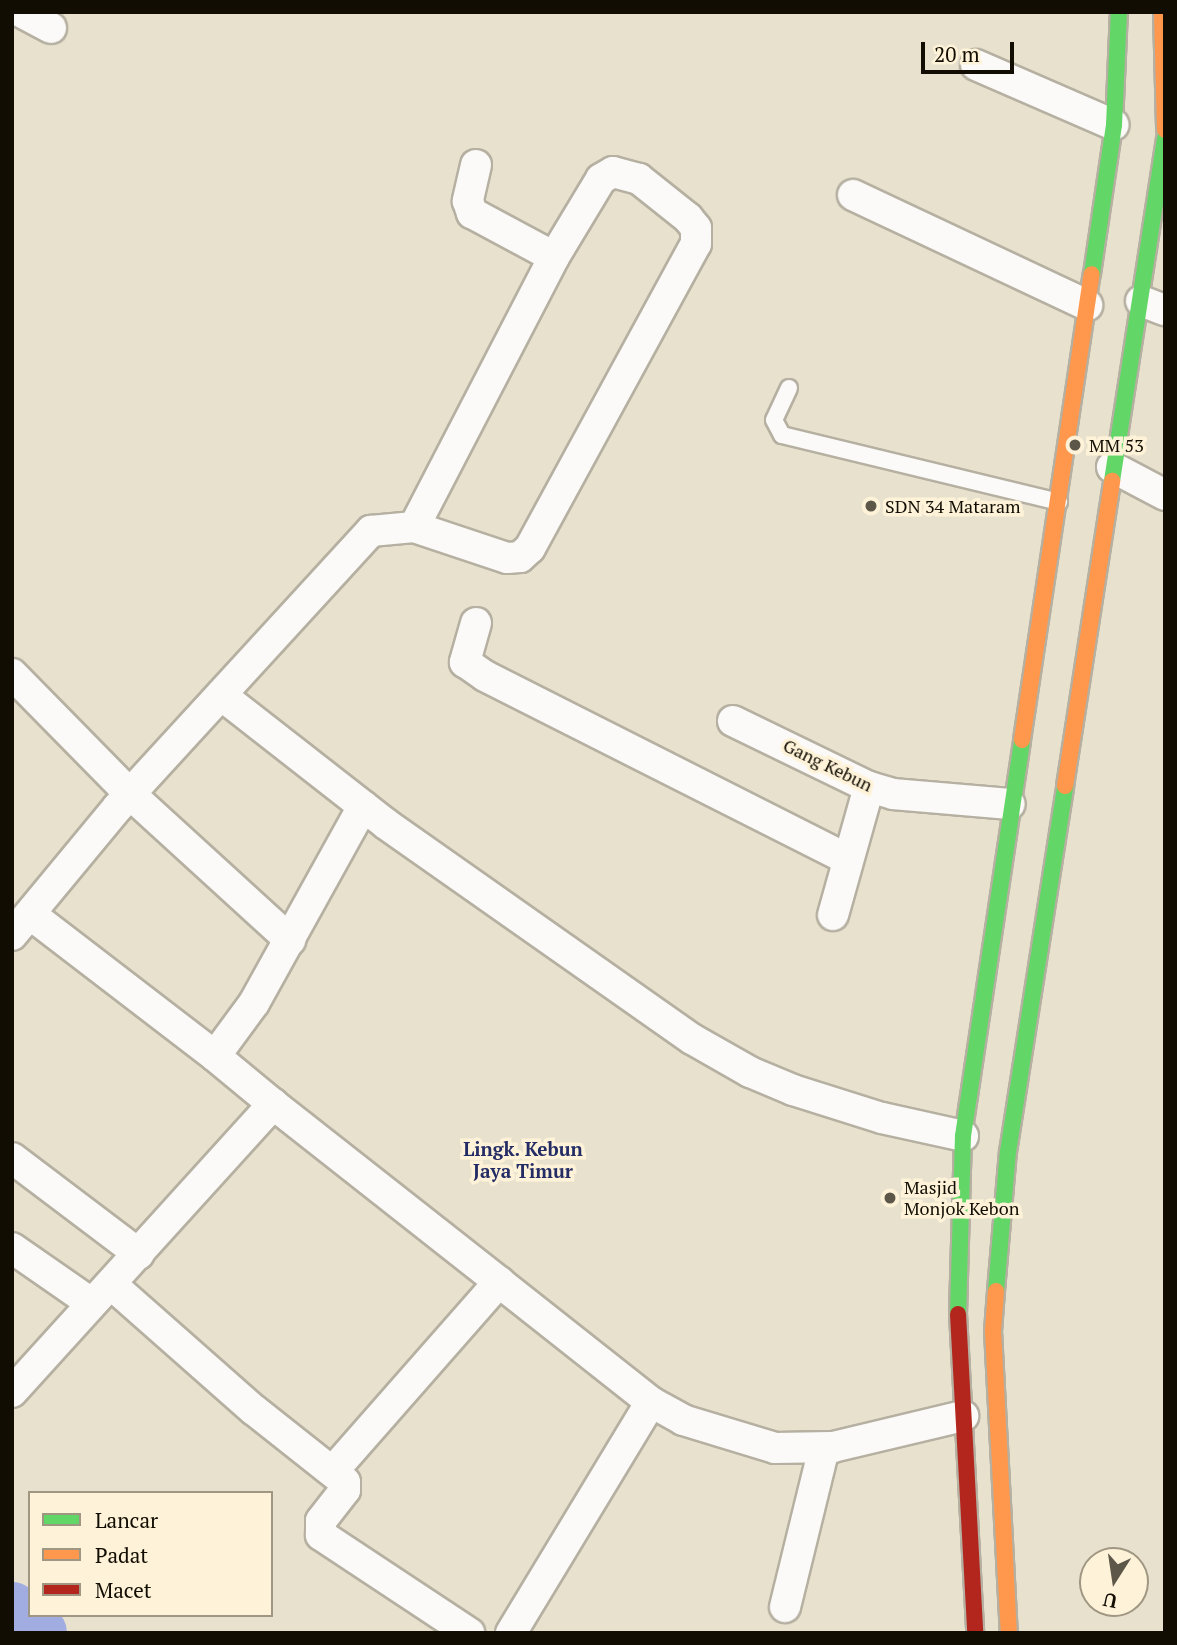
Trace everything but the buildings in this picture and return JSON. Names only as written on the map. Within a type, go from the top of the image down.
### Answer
[{"type":"main road","points":[[975,1633],[956,1275],[963,1136],[1006,923],[1010,804],[1059,502],[1114,125],[1119,12]]},
{"type":"main road","points":[[1162,12],[1165,130]]},
{"type":"main road","points":[[1009,1633],[993,1331],[1008,1152],[1045,924],[1112,467],[1153,305],[1165,139]]},
{"type":"main road","points":[[1006,923],[1045,924]]},
{"type":"street","points":[[21,12],[51,28]]},
{"type":"street","points":[[976,65],[1114,125]]},
{"type":"street","points":[[476,165],[468,201],[472,213],[554,257]]},
{"type":"street","points":[[414,527],[554,257],[601,179],[613,172],[639,179],[696,228],[694,249],[530,548],[520,557],[507,558],[414,527],[382,527],[364,537],[130,794],[21,925],[215,1056],[651,1402],[683,1420],[775,1448],[824,1448],[963,1416]]},
{"type":"street","points":[[853,195],[1087,306]]},
{"type":"street","points":[[1112,467],[1165,495]]},
{"type":"street","points":[[477,623],[465,662],[485,676],[846,859]]},
{"type":"street","points":[[12,674],[130,794],[290,940]]},
{"type":"street","points":[[220,695],[363,806],[616,988],[750,1072],[837,1105],[963,1136]]},
{"type":"street","name":"Gang Kebun","points":[[733,721],[869,787],[893,794],[1010,804]]},
{"type":"street","points":[[833,915],[846,859],[869,787]]},
{"type":"street","points":[[215,1056],[254,1003],[363,806]]},
{"type":"street","points":[[12,1392],[273,1104]]},
{"type":"street","points":[[12,1158],[139,1254]]},
{"type":"street","points":[[12,1248],[102,1294],[333,1471],[347,1487],[321,1521],[321,1535],[469,1633]]},
{"type":"street","points":[[333,1471],[499,1282]]},
{"type":"street","points":[[511,1633],[651,1402]]},
{"type":"street","points":[[785,1607],[824,1448]]},
{"type":"lane","points":[[789,388],[775,419],[782,435],[1059,502]]},
{"type":"waterway","points":[[12,1610],[39,1633]]},
{"type":"traffic: fast","points":[[1092,274],[1114,125],[1119,12]]},
{"type":"traffic: fast","points":[[1112,481],[1165,139]]},
{"type":"traffic: fast","points":[[958,1314],[963,1136],[1022,740]]},
{"type":"traffic: fast","points":[[996,1291],[1008,1152],[1065,786]]},
{"type":"traffic: slow","points":[[1162,12],[1165,130]]},
{"type":"traffic: slow","points":[[1022,740],[1092,274]]},
{"type":"traffic: slow","points":[[1065,786],[1112,481]]},
{"type":"traffic: slow","points":[[996,1291],[993,1331],[1009,1633]]},
{"type":"traffic: jam","points":[[958,1314],[975,1633]]},
{"type":"place","name":"MM 53","points":[[1075,445]]},
{"type":"place","name":"SDN 34 Mataram","points":[[871,506]]},
{"type":"place","name":"Masjid Monjok Kebon","points":[[890,1198]]},
{"type":"district","name":"Lingk. Kebun Jaya Timur","points":[[523,1160]]}]
